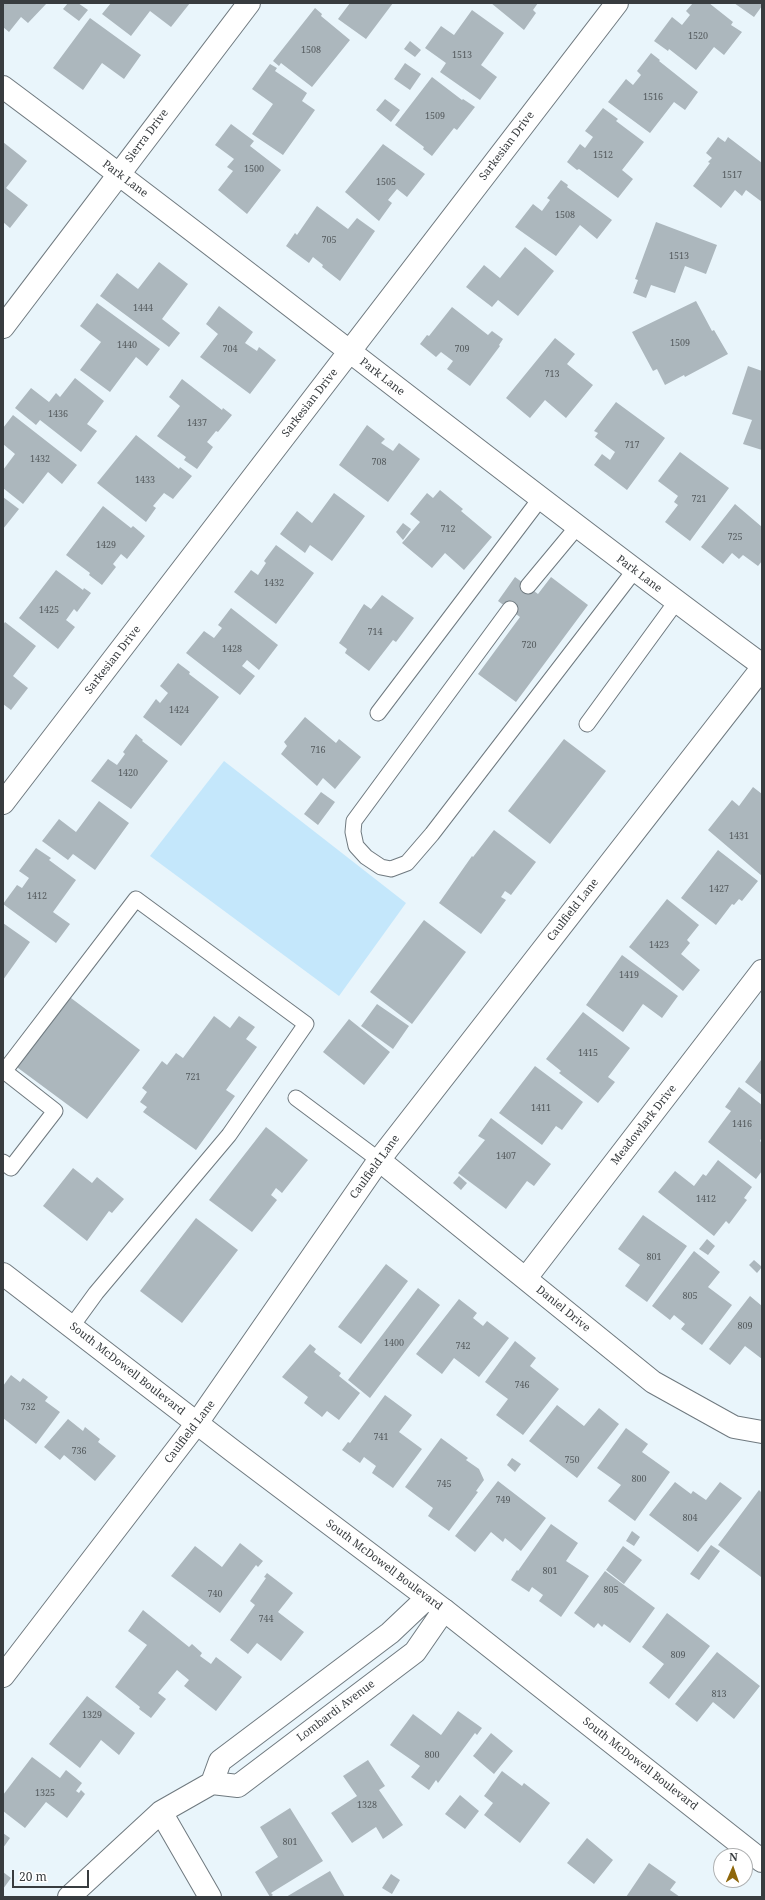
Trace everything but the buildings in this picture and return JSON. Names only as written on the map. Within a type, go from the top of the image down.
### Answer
[{"type":"street","name":"Sierra Drive","points":[[3,327],[249,3]]},
{"type":"street","name":"Sarkesian Drive","points":[[3,803],[617,3]]},
{"type":"street","name":"Park Lane","points":[[3,86],[634,571],[762,667]]},
{"type":"street","name":"Caulfield Lane","points":[[3,1676],[197,1423],[379,1160],[762,667]]},
{"type":"street","name":"Meadowlark Drive","points":[[526,1278],[762,971]]},
{"type":"street","name":"Daniel Drive","points":[[379,1160],[653,1382],[734,1427],[762,1432]]},
{"type":"street","name":"South McDowell Boulevard","points":[[3,1274],[436,1604],[762,1861]]},
{"type":"street","name":"Lombardi Avenue","points":[[212,1783],[238,1786],[415,1652],[436,1604]]},
{"type":"street","points":[[68,1897],[161,1812],[212,1783],[220,1761],[390,1633],[436,1604]]},
{"type":"street","points":[[161,1812],[210,1897]]},
{"type":"lane","points":[[378,713],[540,499]]},
{"type":"lane","points":[[528,586],[577,527]]},
{"type":"lane","points":[[510,609],[354,821],[353,832],[356,846],[366,857],[381,867],[391,869],[407,863],[432,834],[634,571]]},
{"type":"lane","points":[[586,724],[676,602]]},
{"type":"lane","points":[[3,1162],[11,1168],[55,1111],[4,1072],[136,900],[306,1024],[229,1135],[96,1294],[72,1326]]},
{"type":"lane","points":[[296,1098],[379,1160]]},
{"type":"shaded area","points":[[224,761],[406,903],[339,996],[150,856]]}]
